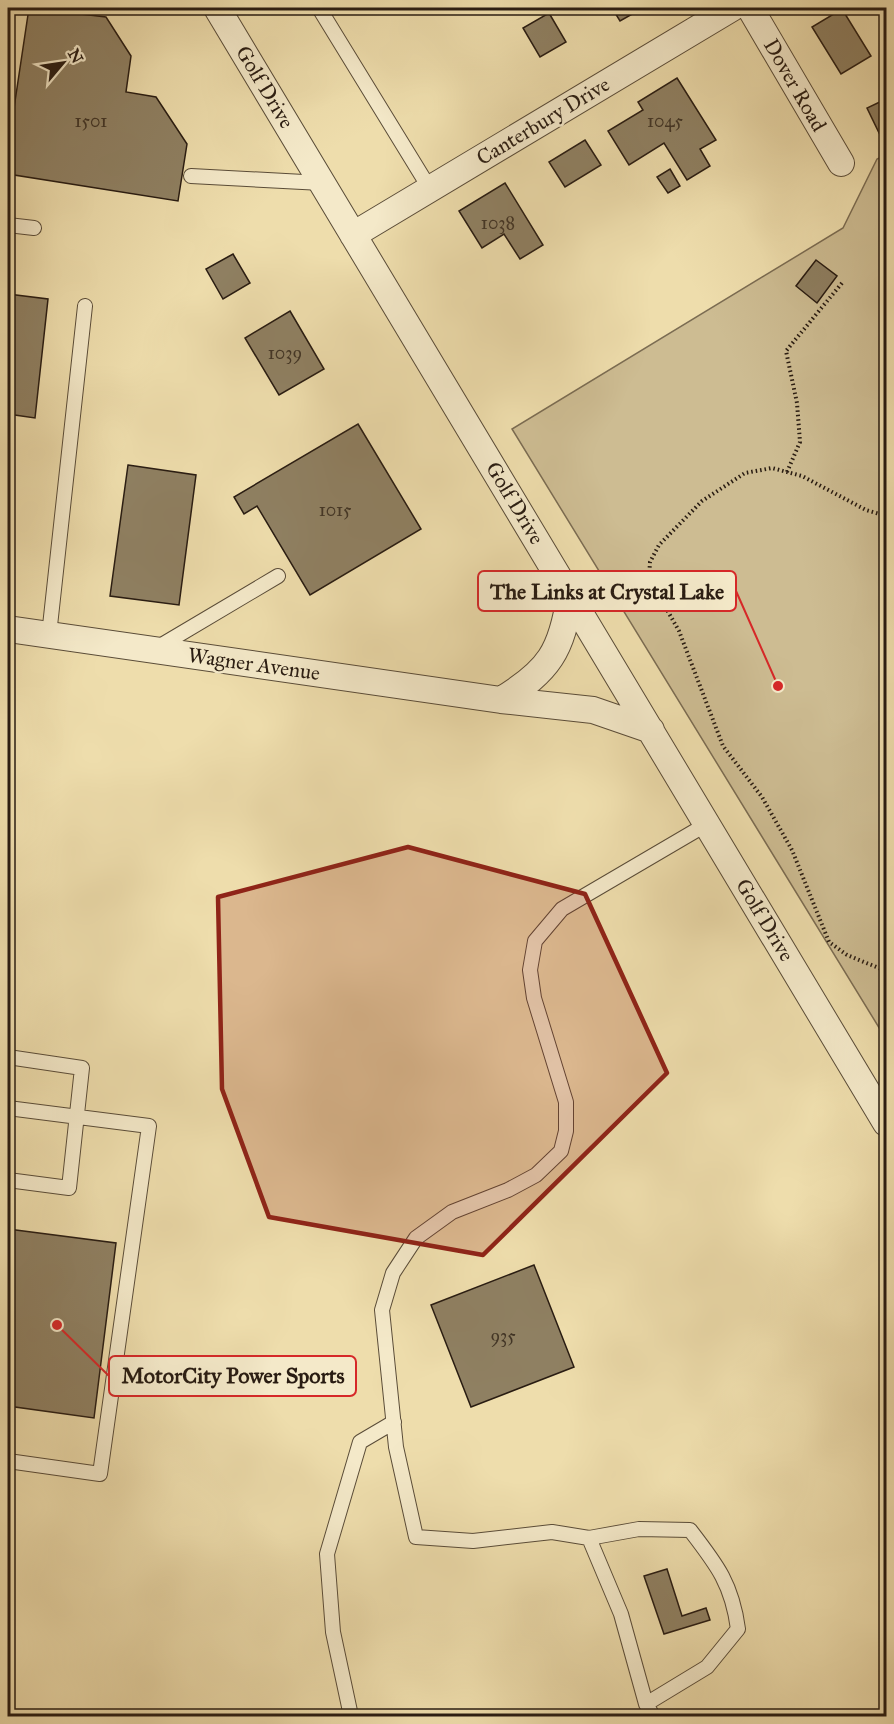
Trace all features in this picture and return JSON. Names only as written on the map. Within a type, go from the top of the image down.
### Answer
[{"type":"street","name":"Golf Drive","points":[[217,8],[886,1123]]},
{"type":"street","name":"Canterbury Drive","points":[[353,235],[732,8]]},
{"type":"street","name":"Dover Road","points":[[750,8],[841,163]]},
{"type":"street","points":[[501,700],[528,684],[551,660],[565,628],[570,595]]},
{"type":"street","name":"Wagner Avenue","points":[[8,628],[501,700],[593,710],[651,730]]},
{"type":"lane","points":[[319,8],[430,189]]},
{"type":"lane","points":[[190,176],[322,183]]},
{"type":"lane","points":[[8,225],[34,228]]},
{"type":"lane","points":[[49,635],[85,306]]},
{"type":"lane","points":[[153,650],[278,576]]},
{"type":"lane","points":[[646,1704],[707,1667],[738,1629],[734,1599],[716,1563],[690,1530],[639,1529],[589,1538],[552,1532],[473,1541],[416,1537],[396,1447],[382,1310],[393,1273],[416,1238],[452,1212],[508,1190],[536,1175],[561,1151],[566,1131],[566,1102],[534,998],[530,970],[536,940],[562,909],[707,824]]},
{"type":"lane","points":[[8,1057],[82,1068],[69,1188],[8,1180]]},
{"type":"lane","points":[[8,1108],[149,1126],[100,1474],[8,1461]]},
{"type":"lane","points":[[351,1716],[333,1632],[327,1554],[360,1442],[393,1422]]},
{"type":"lane","points":[[589,1538],[621,1614],[646,1704],[653,1716]]},
{"type":"path","points":[[787,472],[800,442],[797,403],[786,351],[842,283]]},
{"type":"path","points":[[886,516],[866,510],[802,476],[772,468],[745,473],[702,501],[659,545],[650,562],[649,578],[679,631],[698,686],[723,746],[762,797],[792,850],[829,942],[847,955],[886,971]]},
{"type":"highlighted area","points":[[408,847],[585,894],[667,1073],[483,1255],[269,1217],[222,1089],[218,897]]},
{"type":"shaded area","points":[[886,155],[886,1039],[512,429],[843,228],[877,159]]},
{"type":"building","points":[[29,8],[106,17],[131,56],[126,92],[156,97],[187,144],[178,201],[8,174],[8,148]]},
{"type":"building","points":[[612,8],[643,8],[620,21]]},
{"type":"building","points":[[878,8],[886,8],[886,23]]},
{"type":"building","points":[[842,9],[871,56],[841,74],[812,27]]},
{"type":"building","points":[[549,13],[566,42],[540,57],[523,28]]},
{"type":"building","points":[[677,78],[716,140],[700,149],[710,166],[687,180],[664,143],[629,165],[608,131],[643,110],[638,102]]},
{"type":"building","points":[[886,99],[886,140],[883,141],[867,108]]},
{"type":"building","points":[[585,140],[601,165],[565,187],[549,162]]},
{"type":"building","points":[[670,169],[680,186],[668,193],[657,177]]},
{"type":"building","points":[[505,183],[543,245],[520,259],[504,234],[482,248],[459,211]]},
{"type":"building","points":[[233,254],[250,283],[223,299],[206,269]]},
{"type":"building","points":[[816,260],[837,276],[817,303],[796,286]]},
{"type":"building","points":[[8,294],[48,299],[35,418],[8,414]]},
{"type":"building","points":[[290,311],[324,369],[279,395],[245,338]]},
{"type":"building","points":[[358,424],[421,529],[310,595],[257,506],[244,514],[234,497]]},
{"type":"building","points":[[128,465],[196,475],[179,605],[110,596]]},
{"type":"building","points":[[8,1229],[116,1243],[94,1418],[8,1406]]},
{"type":"building","points":[[534,1265],[574,1367],[471,1407],[431,1305]]},
{"type":"building","points":[[667,1569],[682,1616],[706,1608],[710,1620],[664,1634],[644,1576]]},
{"type":"place","name":"The Links at Crystal Lake","points":[[778,686]]},
{"type":"place","name":"MotorCity Power Sports","points":[[57,1325]]}]
